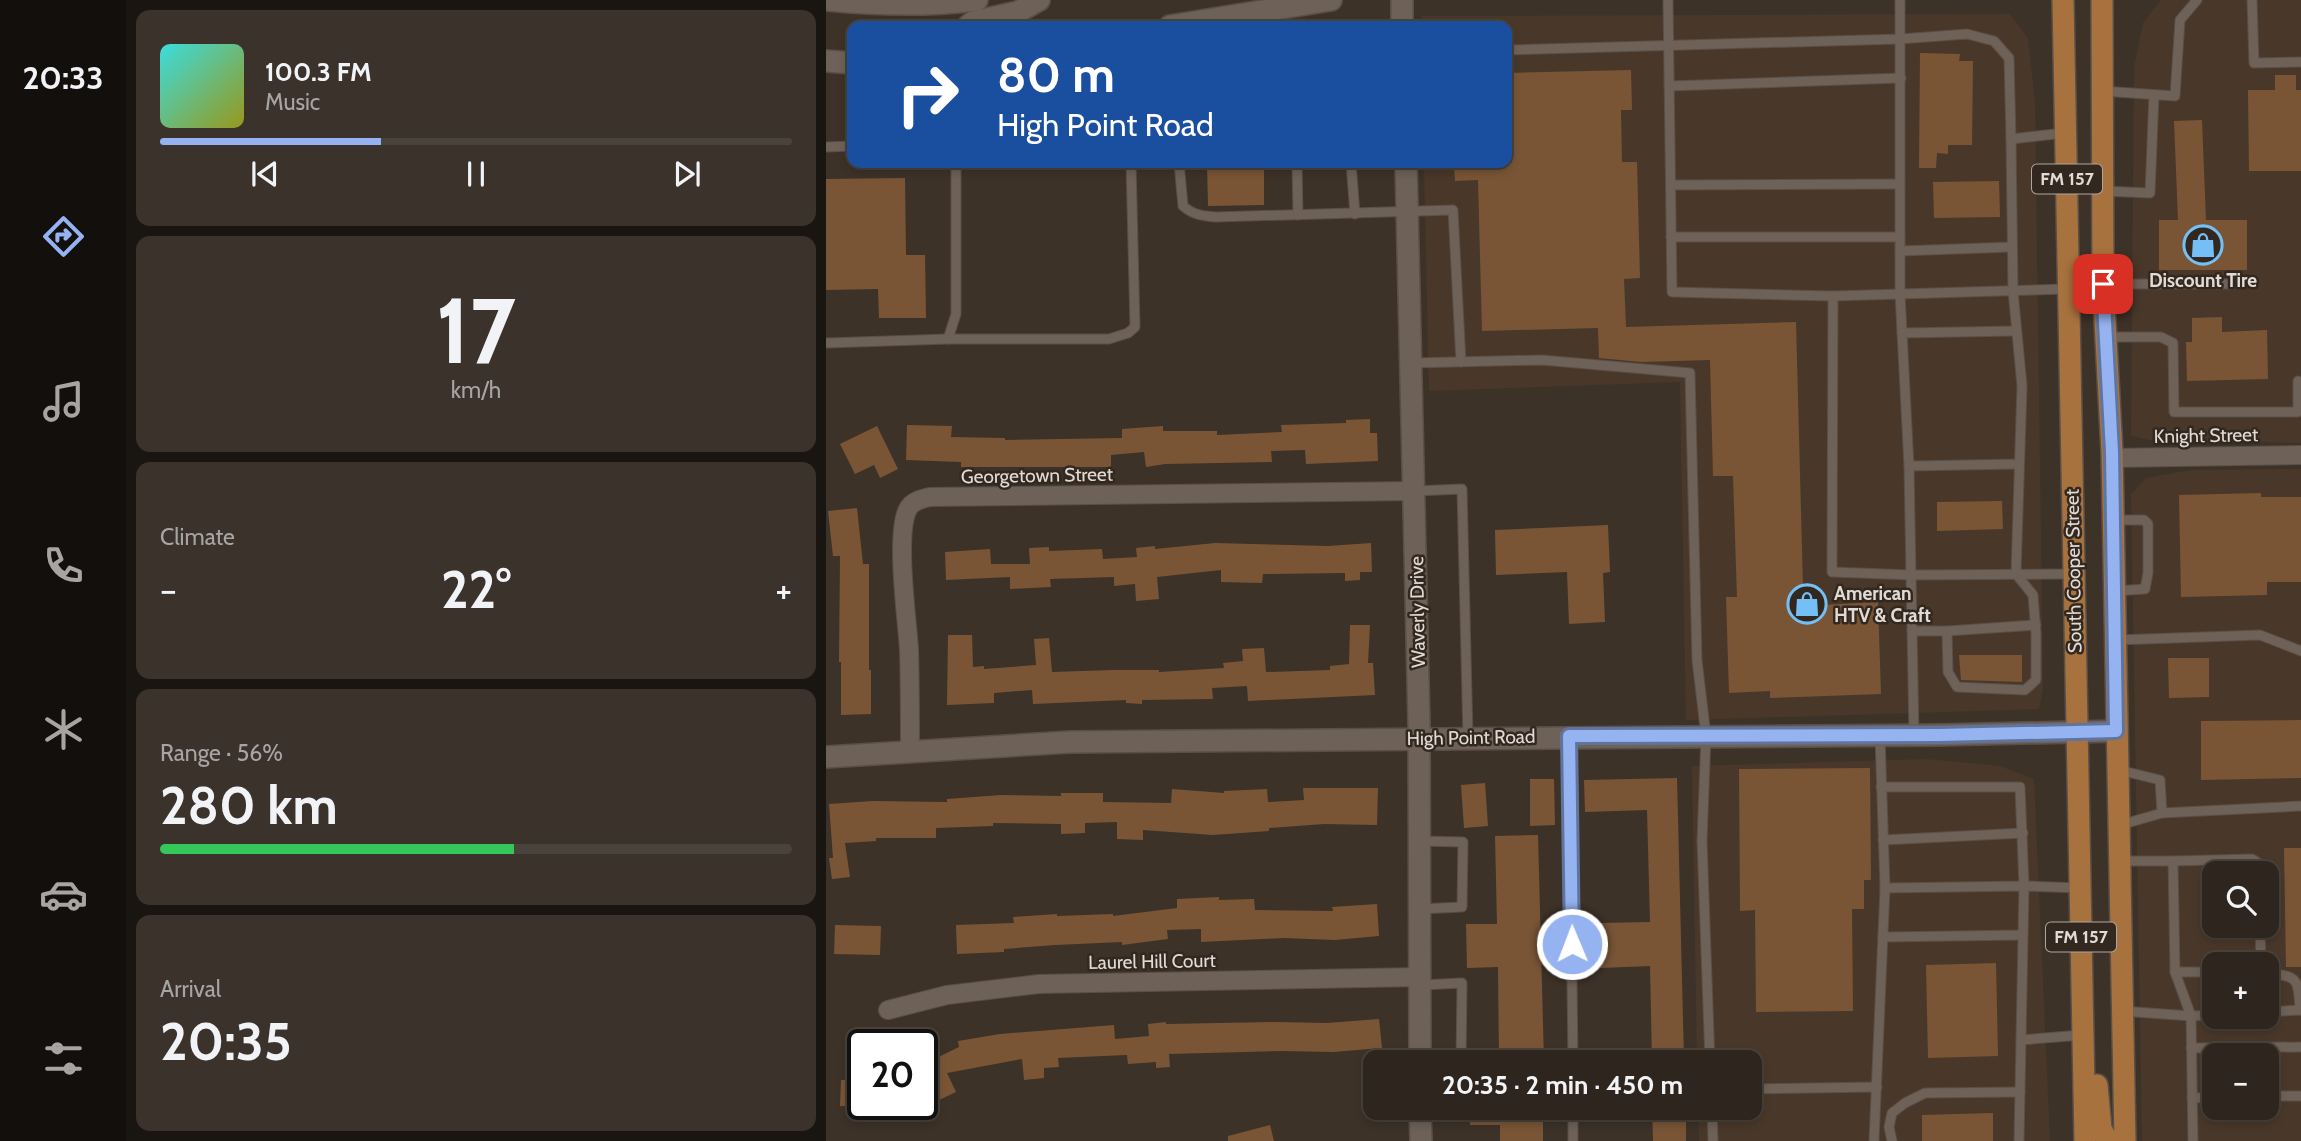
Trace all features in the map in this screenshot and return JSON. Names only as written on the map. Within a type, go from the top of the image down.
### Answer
[{"type":"main road","name":"South Cooper Street","points":[[2063,0],[2085,1141]]},
{"type":"main road","name":"South Cooper Street","points":[[2102,0],[2104,337],[2112,458],[2125,1141]]},
{"type":"main road","points":[[2084,1034],[2094,1046],[2101,1129],[2108,1141]]},
{"type":"street","points":[[826,0],[870,4],[976,0]]},
{"type":"street","points":[[978,21],[1018,12],[1039,0]]},
{"type":"street","points":[[1230,21],[1331,0]]},
{"type":"street","points":[[1402,0],[1402,21]]},
{"type":"street","points":[[826,61],[847,62]]},
{"type":"street","name":"Waverly Drive","points":[[1406,168],[1415,491],[1420,1050]]},
{"type":"street","name":"Knight Street","points":[[2112,458],[2301,455]]},
{"type":"street","name":"Georgetown Street","points":[[910,752],[909,650],[902,547],[904,520],[909,507],[918,499],[1415,491]]},
{"type":"street","name":"High Point Road","points":[[826,757],[1070,742],[2116,731]]},
{"type":"street","name":"Laurel Hill Court","points":[[888,1010],[947,995],[1039,985],[1420,981]]},
{"type":"street","points":[[1420,1120],[1421,1141]]},
{"type":"lane","points":[[1668,0],[1672,292],[1833,296],[2069,289]]},
{"type":"lane","points":[[1900,0],[1900,294],[1909,466],[1914,735]]},
{"type":"lane","points":[[2102,91],[2175,96],[2180,20],[2197,0]]},
{"type":"lane","points":[[2252,0],[2254,63],[2301,62]]},
{"type":"lane","points":[[1512,50],[1900,39],[1967,34],[1994,41],[2009,58],[2013,291],[2022,386],[2016,574],[2032,595],[2036,625],[2036,680],[2025,690],[1956,687],[1948,672],[1947,631]]},
{"type":"lane","points":[[1669,86],[1900,78]]},
{"type":"lane","points":[[2102,191],[2150,193],[2154,95]]},
{"type":"lane","points":[[2011,139],[2066,133]]},
{"type":"lane","points":[[826,147],[847,146]]},
{"type":"lane","points":[[948,339],[956,314],[956,168]]},
{"type":"lane","points":[[826,343],[948,339],[1109,339],[1128,333],[1135,327],[1130,168]]},
{"type":"lane","points":[[1179,168],[1183,206],[1198,216],[1216,218],[1453,210],[1461,362]]},
{"type":"lane","points":[[1297,168],[1298,215]]},
{"type":"lane","points":[[1352,168],[1355,214]]},
{"type":"lane","points":[[1671,185],[1900,184]]},
{"type":"lane","points":[[1671,237],[1900,237]]},
{"type":"lane","points":[[1900,251],[2012,247]]},
{"type":"lane","points":[[2103,284],[2232,285]]},
{"type":"lane","points":[[1833,296],[1832,572],[1911,575],[2073,574]]},
{"type":"lane","points":[[1902,333],[2017,331]]},
{"type":"lane","points":[[2104,337],[2161,337],[2173,343],[2174,412],[2298,412],[2298,381]]},
{"type":"lane","points":[[1412,363],[1542,360],[1690,373],[1697,660],[1706,736],[1702,841],[1710,1050]]},
{"type":"lane","points":[[1909,466],[2019,464]]},
{"type":"lane","points":[[1415,491],[1462,489],[1468,738]]},
{"type":"lane","points":[[2113,520],[2144,520],[2148,524],[2148,573],[2145,589],[2114,591]]},
{"type":"lane","points":[[1912,631],[2036,625]]},
{"type":"lane","points":[[2114,640],[2259,635],[2301,651]]},
{"type":"lane","points":[[1874,1141],[1885,888],[1880,735]]},
{"type":"lane","points":[[1569,736],[1573,1050]]},
{"type":"lane","points":[[2117,770],[2160,780],[2162,813]]},
{"type":"lane","points":[[1881,787],[2020,787],[2024,886],[2019,1141]]},
{"type":"lane","points":[[2119,825],[2162,813],[2301,806]]},
{"type":"lane","points":[[1883,840],[2023,833]]},
{"type":"lane","points":[[1419,841],[1463,842],[1462,907],[1419,909]]},
{"type":"lane","points":[[2119,861],[2255,861]]},
{"type":"lane","points":[[2173,861],[2175,972],[2191,1016],[2193,1141]]},
{"type":"lane","points":[[1885,888],[2079,888]]},
{"type":"lane","points":[[1883,937],[2023,935]]},
{"type":"lane","points":[[2175,972],[2202,972]]},
{"type":"lane","points":[[2279,974],[2294,977],[2298,985],[2301,1010],[2279,1011]]},
{"type":"lane","points":[[1420,981],[1462,983],[1461,1050]]},
{"type":"lane","points":[[2122,1011],[2202,1016]]},
{"type":"lane","points":[[2021,1040],[2084,1034]]},
{"type":"lane","points":[[2191,1048],[2301,1047]]},
{"type":"lane","points":[[1762,1089],[1877,1087]]},
{"type":"lane","points":[[1892,1141],[1889,1127],[1892,1113],[1925,1093],[2020,1092]]},
{"type":"lane","points":[[2279,1096],[2301,1096]]},
{"type":"lane","points":[[2192,1098],[2202,1098]]},
{"type":"lane","points":[[1573,1120],[1573,1141]]},
{"type":"lane","points":[[1712,1120],[1713,1141]]},
{"type":"shaded area","points":[[2161,0],[2301,0],[2301,443],[2151,440],[2131,436],[2134,68],[2143,23]]},
{"type":"shaded area","points":[[2010,14],[2028,38],[2035,102],[2043,689],[2039,709],[1686,720],[1680,382],[1429,391],[1424,168],[1512,168],[1512,21],[1422,21],[1422,16]]},
{"type":"shaded area","points":[[2301,469],[2301,1141],[2142,1141],[2131,494],[2146,478],[2191,470]]},
{"type":"shaded area","points":[[1927,759],[2000,766],[2034,779],[2050,1141],[1699,1141],[1698,1120],[1762,1120],[1762,1050],[1697,1050],[1692,766]]},
{"type":"building","points":[[1920,53],[1960,54],[1959,61],[1973,61],[1972,145],[1948,145],[1948,154],[1937,153],[1936,168],[1919,168]]},
{"type":"building","points":[[1631,70],[1632,110],[1621,110],[1622,162],[1637,162],[1640,278],[1624,279],[1626,327],[1796,322],[1803,587],[1823,605],[1878,602],[1881,694],[1770,698],[1770,691],[1729,693],[1726,597],[1737,597],[1733,476],[1713,476],[1710,360],[1641,362],[1599,358],[1598,328],[1482,331],[1478,180],[1455,181],[1454,168],[1512,168],[1512,73]]},
{"type":"building","points":[[2275,75],[2296,75],[2296,90],[2301,90],[2301,171],[2249,171],[2248,90],[2275,90]]},
{"type":"building","name":"Discount Tire","points":[[2202,120],[2206,220],[2247,220],[2247,270],[2159,270],[2159,220],[2178,220],[2174,121]]},
{"type":"building","points":[[1207,168],[1264,168],[1264,205],[1208,206]]},
{"type":"building","points":[[905,178],[906,255],[925,255],[926,318],[879,318],[878,289],[826,290],[826,179]]},
{"type":"building","points":[[1999,181],[2000,217],[1934,218],[1933,182]]},
{"type":"building","points":[[2222,317],[2222,332],[2267,330],[2268,379],[2187,381],[2186,342],[2192,342],[2192,318]]},
{"type":"building","points":[[1370,419],[1370,433],[1377,433],[1378,461],[1306,464],[1305,450],[1271,451],[1272,462],[1165,464],[1146,467],[1144,452],[1111,455],[1111,467],[961,467],[961,462],[906,460],[907,425],[952,426],[951,437],[1005,440],[1122,438],[1122,429],[1163,426],[1163,431],[1217,431],[1217,435],[1282,432],[1281,425],[1346,423],[1346,420]]},
{"type":"building","points":[[877,426],[898,469],[880,478],[874,465],[855,474],[840,444]]},
{"type":"building","points":[[2261,493],[2261,497],[2301,497],[2301,582],[2267,582],[2267,595],[2181,597],[2179,495]]},
{"type":"building","points":[[2002,501],[2003,529],[1937,531],[1937,502]]},
{"type":"building","points":[[857,508],[863,564],[869,564],[871,714],[841,715],[840,556],[833,556],[828,511]]},
{"type":"building","points":[[1608,525],[1610,572],[1603,573],[1605,622],[1569,624],[1567,572],[1496,575],[1495,530]]},
{"type":"building","points":[[1215,543],[1328,546],[1371,543],[1372,572],[1360,572],[1360,580],[1345,581],[1345,573],[1263,574],[1262,583],[1221,582],[1221,570],[1157,577],[1159,599],[1136,601],[1135,584],[1114,586],[1114,577],[1050,579],[1051,587],[1010,589],[1010,577],[946,580],[945,552],[990,549],[991,564],[1030,564],[1029,548],[1049,547],[1049,551],[1102,549],[1103,559],[1137,557],[1136,548],[1155,546],[1155,549]]},
{"type":"building","points":[[1350,625],[1370,625],[1368,663],[1373,663],[1375,695],[1248,701],[1247,686],[1212,688],[1213,699],[1142,700],[1142,704],[1126,703],[1126,700],[1033,704],[1032,690],[994,693],[994,703],[947,705],[948,635],[972,635],[973,667],[984,666],[984,669],[1036,665],[1034,639],[1049,638],[1052,672],[1159,672],[1224,668],[1223,663],[1243,661],[1242,649],[1264,648],[1266,672],[1330,670],[1330,666],[1349,664]]},
{"type":"building","points":[[1959,655],[2022,655],[2022,682],[1961,680]]},
{"type":"building","points":[[2168,658],[2209,658],[2209,697],[2169,698]]},
{"type":"building","points":[[2301,720],[2301,778],[2201,780],[2201,721]]},
{"type":"building","points":[[1870,768],[1871,880],[1864,880],[1864,909],[1852,909],[1853,1011],[1756,1012],[1755,910],[1740,911],[1739,769]]},
{"type":"building","points":[[1677,778],[1684,1050],[1652,1050],[1650,966],[1600,968],[1599,923],[1650,922],[1647,810],[1585,812],[1584,780]]},
{"type":"building","points":[[1530,779],[1554,779],[1555,825],[1530,826]]},
{"type":"building","points":[[1485,783],[1488,826],[1464,828],[1461,785]]},
{"type":"building","points":[[1303,788],[1378,788],[1377,825],[1324,824],[1213,835],[1143,830],[1143,840],[1117,839],[1117,822],[1085,823],[1085,833],[1061,834],[1061,824],[993,823],[993,826],[936,828],[936,838],[876,838],[876,841],[845,843],[850,877],[832,879],[829,858],[833,858],[829,804],[873,801],[947,802],[947,799],[1001,795],[1061,796],[1061,793],[1103,793],[1103,802],[1171,803],[1172,789],[1224,793],[1267,789],[1268,802],[1304,800]]},
{"type":"building","points":[[1538,835],[1544,1050],[1499,1050],[1498,967],[1467,968],[1466,924],[1497,924],[1495,836]]},
{"type":"building","points":[[2284,848],[2301,848],[2301,967],[2286,967]]},
{"type":"building","points":[[1219,897],[1219,900],[1254,899],[1255,910],[1333,911],[1332,907],[1377,904],[1379,936],[1335,940],[1284,938],[1201,942],[1201,929],[1167,930],[1168,939],[1122,945],[1122,942],[1055,945],[1004,949],[1004,952],[957,954],[956,925],[1014,923],[1013,917],[1057,914],[1113,916],[1177,908],[1177,899]]},
{"type":"building","points":[[835,925],[881,926],[880,955],[834,954]]},
{"type":"building","points":[[1996,963],[1998,1056],[1928,1058],[1926,965]]},
{"type":"building","points":[[1379,1019],[1382,1048],[1333,1052],[1169,1054],[1170,1067],[1156,1068],[1156,1062],[1128,1064],[1127,1055],[1058,1058],[1059,1067],[1044,1068],[1044,1078],[1024,1080],[1022,1059],[947,1073],[956,1092],[938,1100],[938,1057],[959,1047],[958,1041],[1000,1034],[1114,1025],[1115,1039],[1149,1036],[1148,1024],[1166,1022],[1327,1023]]},
{"type":"building","points":[[841,1080],[847,1080],[847,1106],[840,1106]]},
{"type":"building","points":[[1993,1113],[1993,1141],[1922,1141],[1922,1115]]},
{"type":"building","points":[[1470,1120],[1543,1120],[1543,1141],[1500,1141],[1500,1125],[1470,1125]]},
{"type":"building","points":[[1652,1120],[1686,1120],[1686,1141],[1653,1141]]},
{"type":"building","points":[[1270,1125],[1274,1141],[1228,1141],[1228,1136]]},
{"type":"place","name":"Discount Tire","points":[[2203,245]]},
{"type":"place","name":"American HTV & Craft","points":[[1807,604]]},
{"type":"route","points":[[1572,944],[1569,736],[1939,735],[2116,731],[2112,452],[2103,284]]}]
